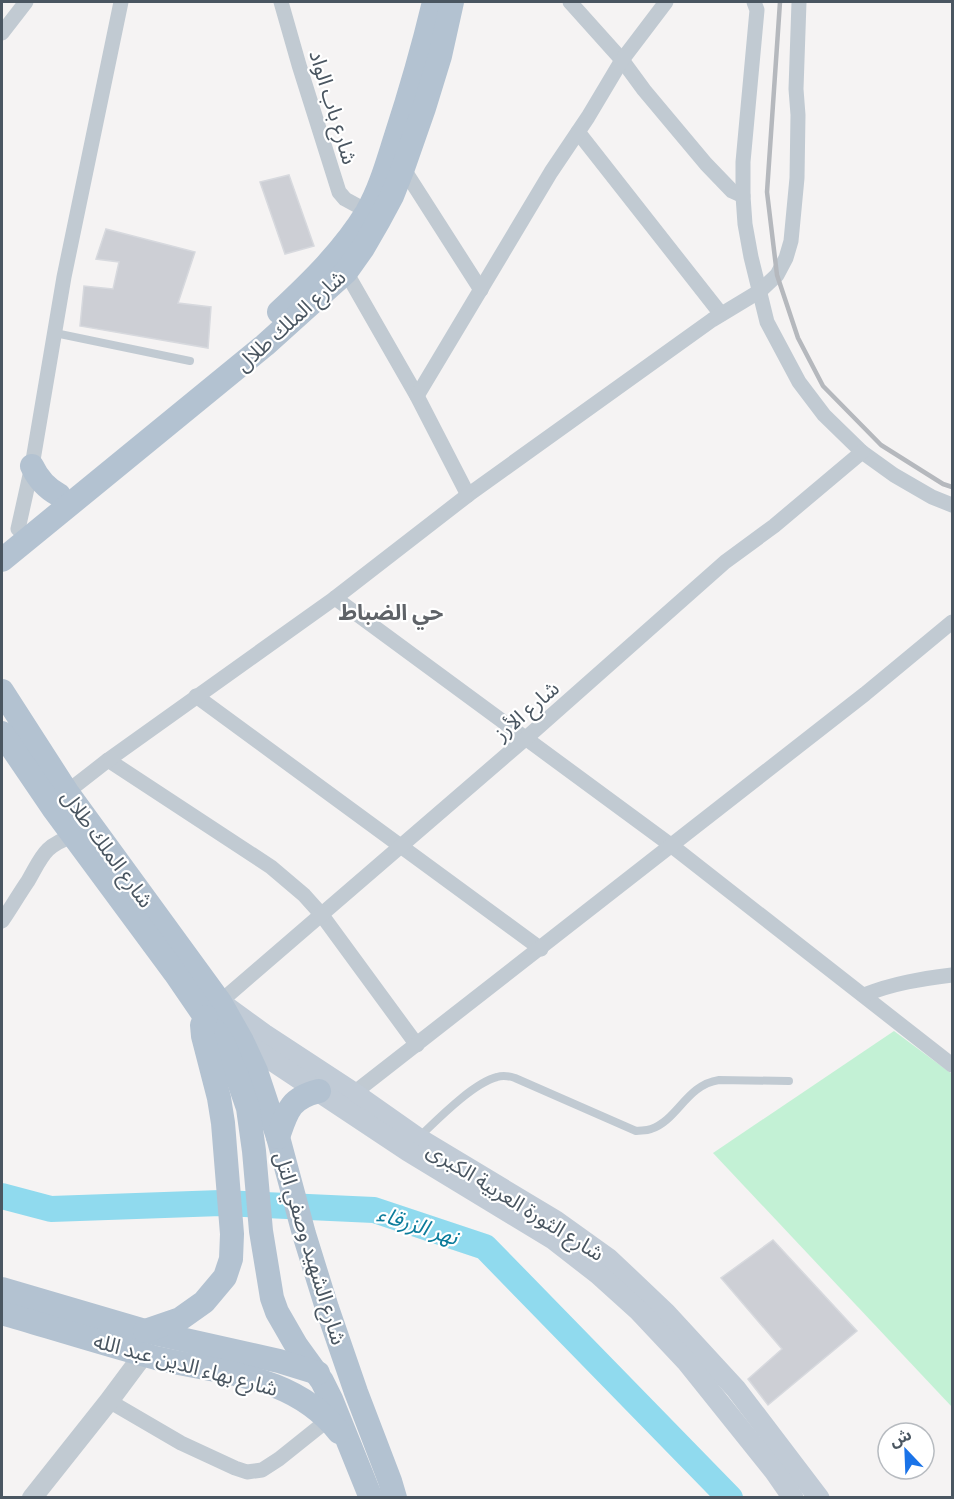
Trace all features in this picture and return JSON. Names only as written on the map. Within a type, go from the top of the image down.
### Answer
[{"type":"main road","name":"شارع الملك طلال","points":[[6,552],[59,495],[257,332],[295,297],[351,235],[367,211],[379,186],[407,103],[434,2]]},
{"type":"main road","name":"شارع الملك طلال","points":[[6,552],[265,345],[346,272],[378,222],[403,168],[440,56],[452,2]]},
{"type":"main road","points":[[32,466],[40,480],[59,495]]},
{"type":"main road","name":"شارع الملك طلال","points":[[2,691],[213,1009]]},
{"type":"main road","name":"شارع الملك طلال","points":[[2,733],[74,836],[213,1009]]},
{"type":"main road","points":[[149,1348],[180,1319],[204,1302],[225,1277],[231,1259],[232,1234],[221,1106],[202,1035],[202,1025],[213,1009]]},
{"type":"main road","name":"شارع الشهيد وصفي التل","points":[[213,1009],[242,1041],[256,1071],[278,1137],[327,1308],[395,1497]]},
{"type":"main road","name":"شارع الشهيد وصفي التل","points":[[213,1009],[223,1043],[243,1090],[250,1124],[261,1231],[277,1312],[307,1366],[331,1399],[371,1497]]},
{"type":"main road","name":"شارع الثورة العربية الكبرى","points":[[213,1009],[264,1034],[418,1138],[556,1221],[609,1259],[666,1313],[736,1389],[819,1497]]},
{"type":"main road","name":"شارع الثورة العربية الكبرى","points":[[242,1041],[408,1151],[553,1239],[598,1274],[639,1311],[686,1361],[794,1497]]},
{"type":"main road","points":[[278,1137],[285,1116],[297,1099],[319,1091]]},
{"type":"main road","name":"شارع بهاء الدين عبد الله","points":[[2,1289],[149,1348],[307,1366],[356,1392]]},
{"type":"main road","points":[[245,1376],[285,1374],[307,1366],[320,1334],[327,1308]]},
{"type":"main road","name":"شارع بهاء الدين عبد الله","points":[[2,1313],[149,1348],[270,1383],[293,1393],[322,1412],[351,1448]]},
{"type":"street","points":[[2,33],[26,2]]},
{"type":"street","points":[[6,552],[32,466],[67,266],[121,2]]},
{"type":"street","name":"شارع باب الواد","points":[[281,2],[339,192],[345,199],[367,211]]},
{"type":"street","points":[[570,2],[622,60],[706,164],[732,191],[743,196]]},
{"type":"street","points":[[417,396],[551,172],[622,60],[666,2]]},
{"type":"street","points":[[754,2],[757,10],[743,162],[743,196],[751,257],[767,322],[799,381],[824,415],[862,453],[894,475],[952,506]]},
{"type":"street","points":[[67,792],[196,696],[335,598],[468,495],[721,314],[760,291],[777,275],[786,258],[791,241],[798,148],[796,89],[799,2]]},
{"type":"street","points":[[578,132],[721,314]]},
{"type":"street","points":[[403,168],[481,290]]},
{"type":"street","points":[[346,272],[417,396],[468,495]]},
{"type":"street","name":"شارع الأرز","points":[[213,1009],[525,739],[725,562],[774,526],[862,453]]},
{"type":"street","points":[[335,598],[672,846],[952,1065]]},
{"type":"street","points":[[354,1093],[865,694],[952,622]]},
{"type":"street","points":[[196,696],[541,949]]},
{"type":"street","points":[[108,760],[271,867],[304,895],[321,914],[417,1045]]},
{"type":"street","points":[[2,921],[46,850],[74,836]]},
{"type":"street","points":[[864,995],[902,982],[952,975]]},
{"type":"street","points":[[44,1497],[113,1404],[149,1348]]},
{"type":"street","points":[[113,1404],[181,1443],[247,1472],[261,1470],[279,1459],[329,1419]]},
{"type":"street","points":[[32,1497],[113,1404]]},
{"type":"lane","points":[[55,333],[190,361]]},
{"type":"lane","points":[[418,1138],[484,1081],[504,1076],[515,1078],[636,1131],[649,1130],[661,1124],[697,1088],[708,1082],[789,1080]]},
{"type":"green space","points":[[894,1031],[952,1074],[952,1407],[713,1153]]},
{"type":"building","points":[[289,175],[314,246],[285,254],[260,182]]},
{"type":"building","points":[[106,229],[195,252],[178,303],[211,307],[208,348],[80,326],[84,286],[113,289],[119,262],[96,259]]},
{"type":"building","points":[[773,1240],[857,1331],[768,1405],[748,1379],[782,1349],[721,1278]]},
{"type":"waterway","name":"نهر الزرقاء","points":[[2,1196],[51,1209],[221,1203],[374,1210],[485,1247],[730,1498]]},
{"type":"railway","points":[[780,2],[767,192],[777,275],[798,338],[823,386],[881,445],[943,484],[952,487]]},
{"type":"district","name":"حي الضباط","points":[[391,612]]}]
